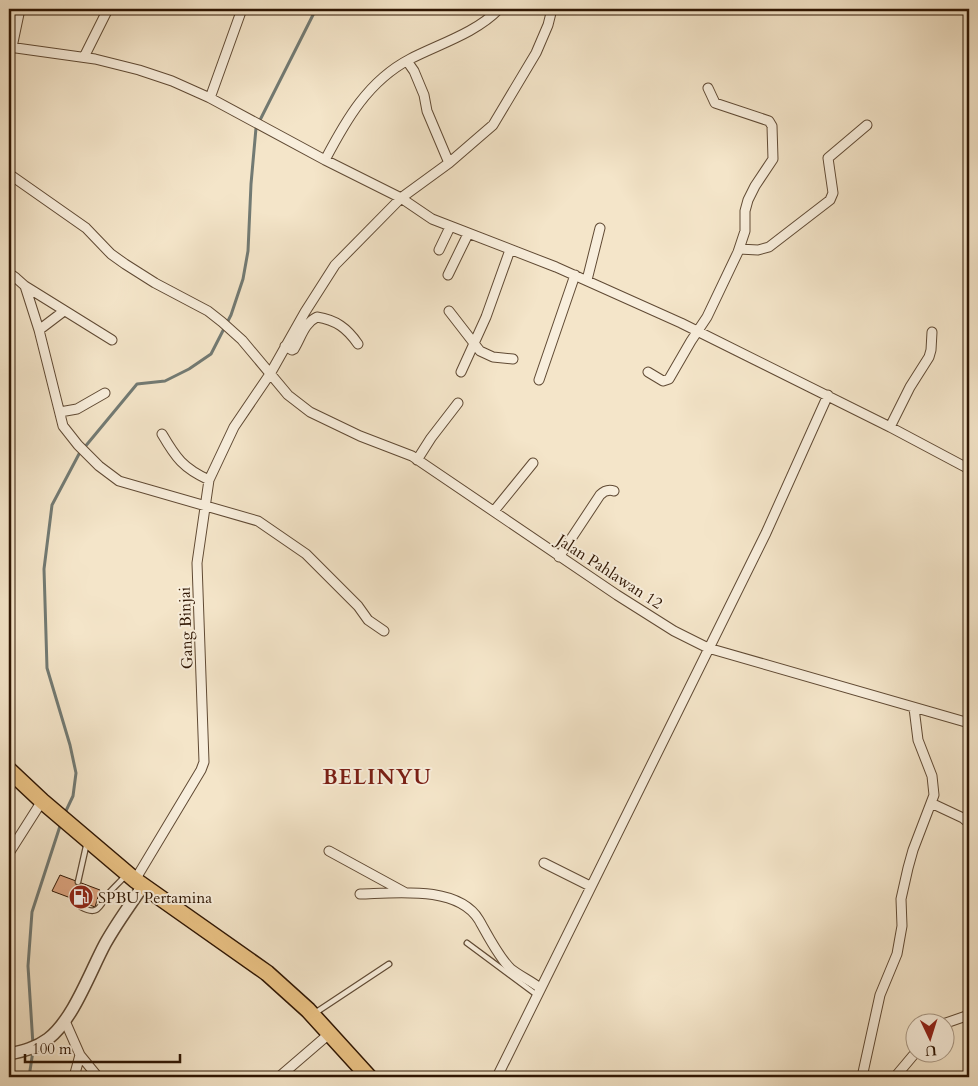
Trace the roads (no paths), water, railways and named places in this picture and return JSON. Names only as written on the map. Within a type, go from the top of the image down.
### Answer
[{"type":"highway","points":[[9,770],[62,819],[135,880],[267,973],[312,1015],[369,1077]]},
{"type":"street","points":[[20,9],[10,47],[84,57],[139,70],[172,81],[210,98],[400,198],[432,219],[588,280],[698,331],[890,427],[969,469]]},
{"type":"street","points":[[84,57],[108,9]]},
{"type":"street","points":[[210,98],[242,9]]},
{"type":"street","points":[[325,160],[348,118],[379,80],[407,60],[487,21],[499,9]]},
{"type":"street","name":"Gang Binjai","points":[[135,880],[204,762],[197,563],[209,480],[234,427],[270,374],[305,312],[335,266],[400,198],[449,163],[493,124],[536,53],[548,25],[552,9]]},
{"type":"street","points":[[407,60],[424,95],[427,111],[449,163]]},
{"type":"street","points":[[648,372],[663,381],[669,379],[691,340],[708,317],[745,232],[745,211],[748,200],[773,159],[772,126],[766,118],[714,103],[708,88]]},
{"type":"street","points":[[739,249],[758,250],[769,247],[830,200],[834,193],[828,158],[867,125]]},
{"type":"street","name":"Jalan Pahlawan 12","points":[[9,174],[86,228],[111,254],[124,264],[208,311],[231,329],[288,395],[310,412],[360,436],[412,456],[559,557],[674,631],[708,648],[876,695],[914,708],[969,722]]},
{"type":"street","points":[[440,250],[450,227]]},
{"type":"street","points":[[588,280],[600,228]]},
{"type":"street","points":[[448,275],[468,234]]},
{"type":"street","points":[[461,372],[486,317],[510,250]]},
{"type":"street","points":[[9,273],[25,286],[112,340]]},
{"type":"street","points":[[539,380],[575,275]]},
{"type":"street","points":[[25,286],[63,426],[86,453],[119,481],[258,521],[306,554],[358,606],[368,620],[384,631]]},
{"type":"street","points":[[449,310],[480,351],[513,360]]},
{"type":"street","points":[[38,330],[64,311]]},
{"type":"street","points":[[286,346],[294,350],[305,328],[312,319],[317,317],[342,326],[349,331],[358,344]]},
{"type":"street","points":[[890,427],[910,387],[929,357],[932,332]]},
{"type":"street","points":[[60,412],[77,409],[105,393]]},
{"type":"street","points":[[497,1077],[766,533],[828,396]]},
{"type":"street","points":[[417,460],[430,438],[458,403]]},
{"type":"street","points":[[162,434],[181,464],[209,480]]},
{"type":"street","points":[[494,511],[533,463]]},
{"type":"street","points":[[559,557],[600,495],[610,489],[614,491]]},
{"type":"street","points":[[862,1077],[880,995],[897,954],[902,926],[901,900],[908,868],[934,795],[932,776],[918,740],[914,708]]},
{"type":"street","points":[[9,853],[42,801]]},
{"type":"street","points":[[931,803],[963,818],[969,823]]},
{"type":"street","points":[[329,850],[406,893]]},
{"type":"street","points":[[544,863],[590,886]]},
{"type":"street","points":[[9,1054],[33,1048],[49,1038],[65,1022],[135,880]]},
{"type":"street","points":[[360,894],[418,892],[458,901],[471,911],[479,921],[510,968],[538,992]]},
{"type":"street","points":[[956,1020],[969,1015]]},
{"type":"street","points":[[65,1022],[80,1055],[98,1077]]},
{"type":"street","points":[[278,1077],[329,1034]]},
{"type":"street","points":[[74,1077],[80,1055]]},
{"type":"street","points":[[895,1077],[906,1064]]},
{"type":"lane","points":[[78,882],[88,840]]},
{"type":"lane","points":[[79,901],[81,907],[87,910],[97,910],[102,906],[109,893],[135,880]]},
{"type":"lane","points":[[467,942],[538,992]]},
{"type":"lane","points":[[312,1015],[390,964]]},
{"type":"waterway","points":[[64,815],[73,796],[76,773],[70,745],[47,668],[44,569],[52,505],[79,454],[137,384],[165,381],[189,369],[211,354],[231,315],[243,279],[248,251],[256,128],[316,9]]},
{"type":"waterway","points":[[33,1045],[28,966],[32,912],[61,823]]},
{"type":"waterway","points":[[29,1077],[33,1051]]},
{"type":"place","name":"SPBU Pertamina","points":[[81,897]]},
{"type":"district","name":"BELINYU","points":[[377,777]]}]
